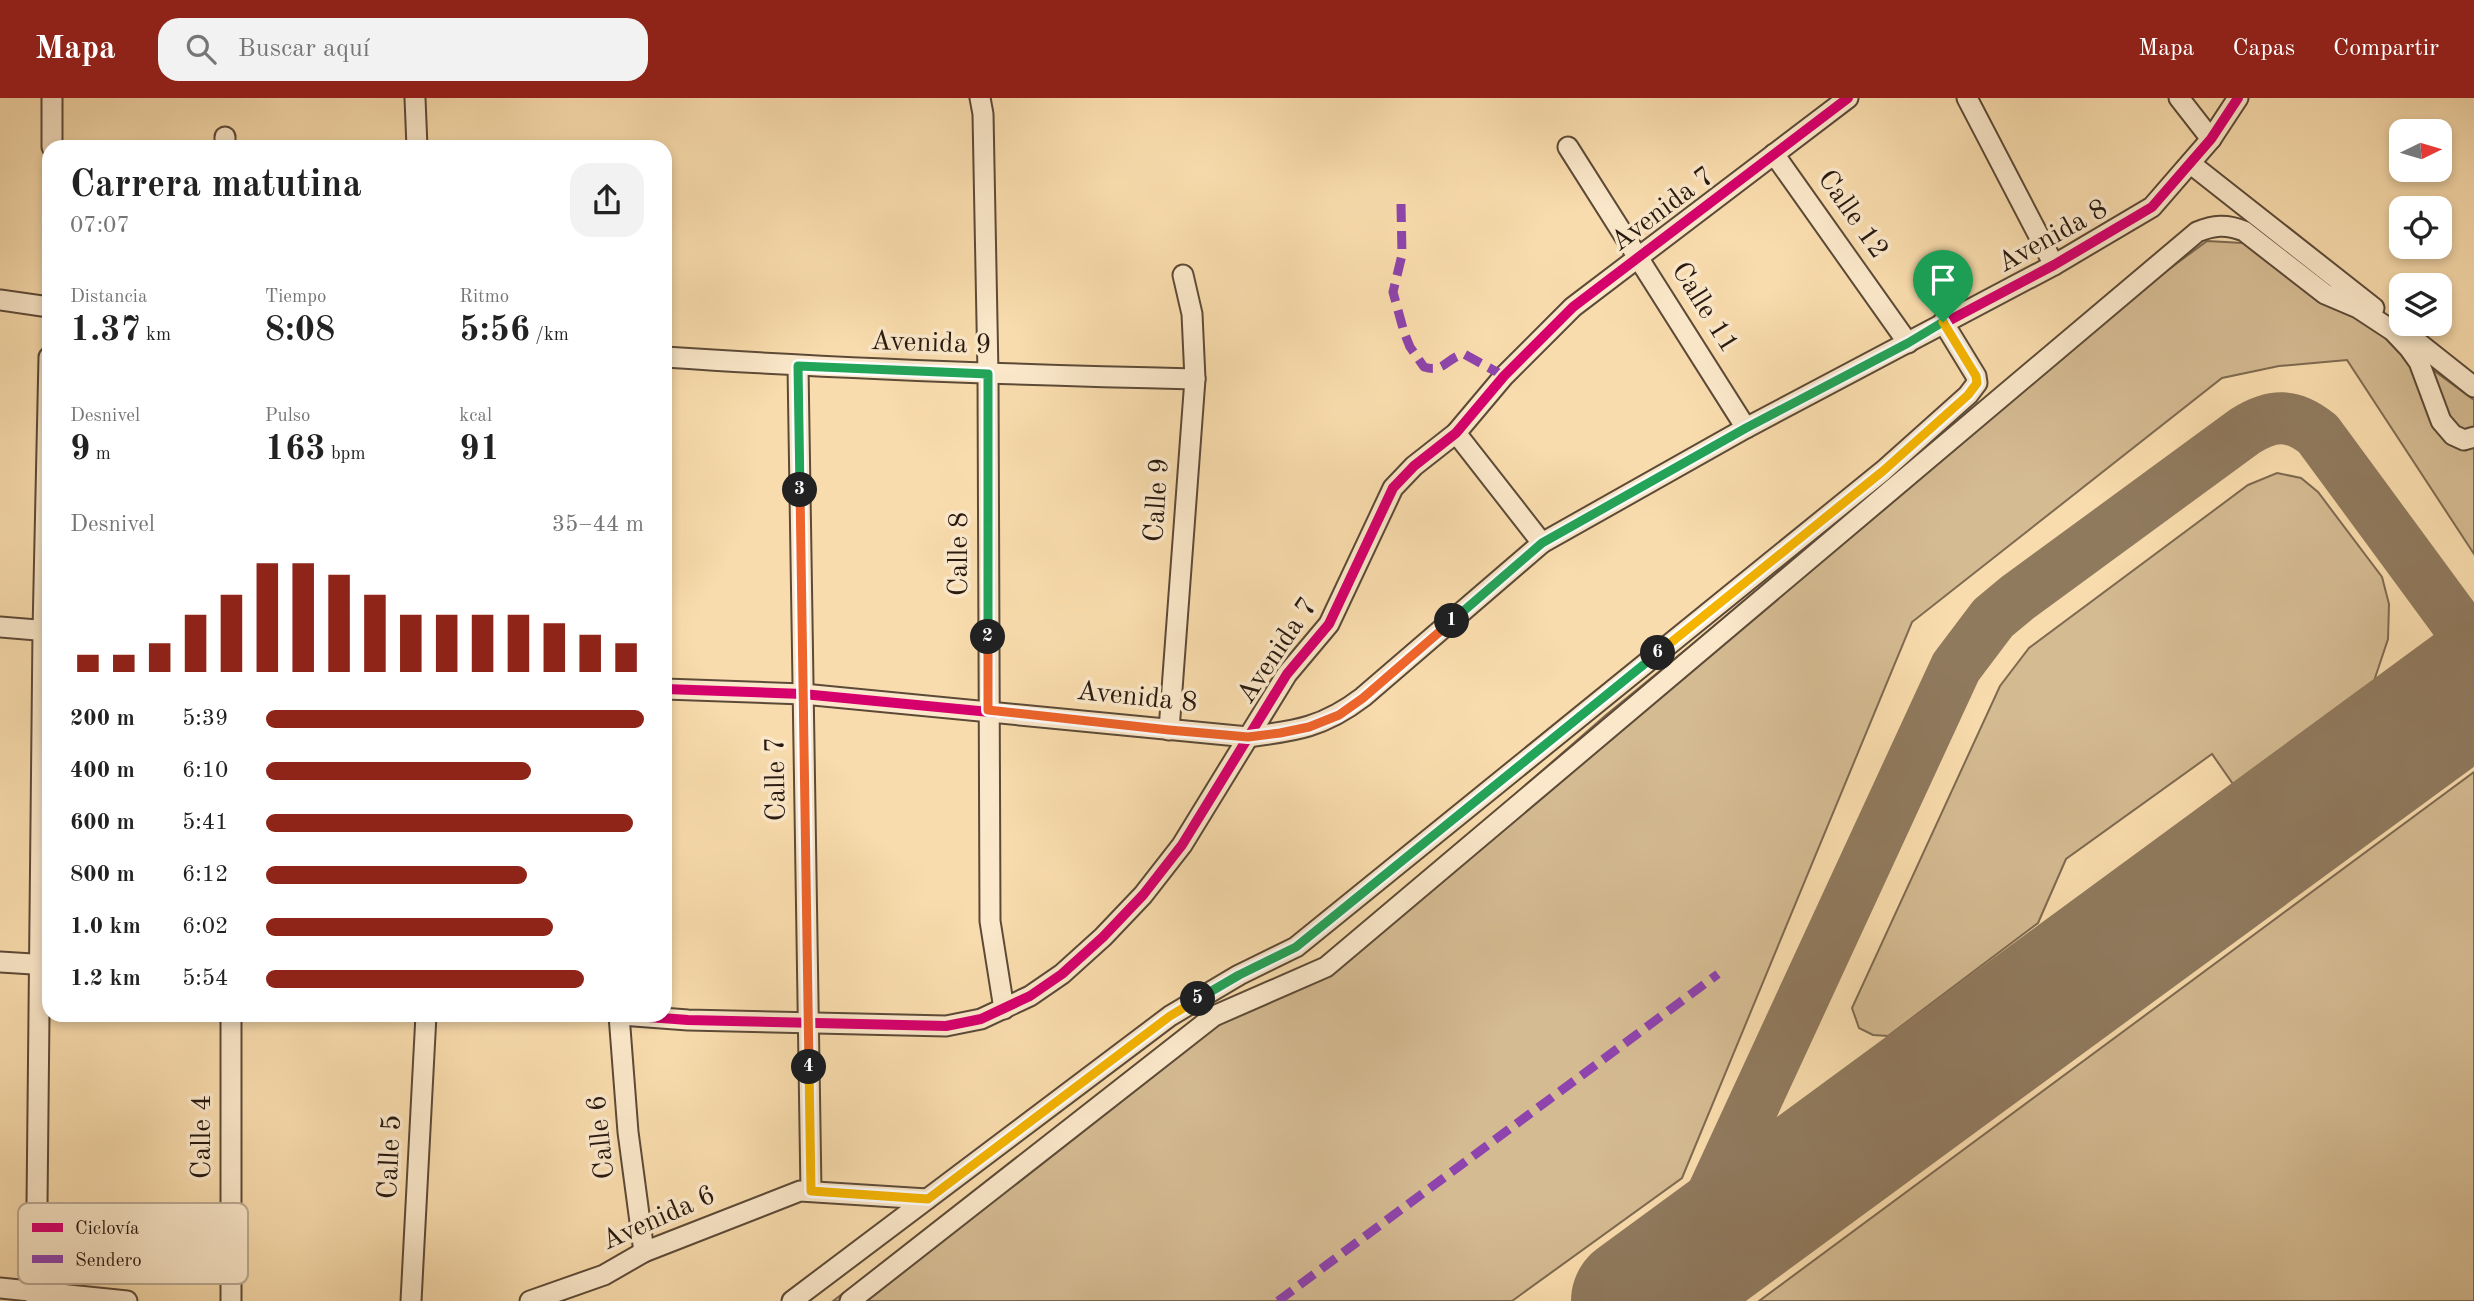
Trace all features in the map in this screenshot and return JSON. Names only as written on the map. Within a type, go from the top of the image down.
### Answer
[{"type":"street","points":[[52,98],[52,140]]},
{"type":"street","points":[[415,98],[417,140]]},
{"type":"street","name":"Calle 8","points":[[980,98],[983,114],[988,374],[990,921],[1004,1009]]},
{"type":"street","name":"Avenida 7","points":[[672,1019],[946,1026],[982,1018],[1004,1009],[1030,996],[1062,974],[1103,937],[1143,895],[1182,845],[1287,674],[1329,624],[1393,488],[1414,466],[1457,433],[1504,376],[1573,307],[1849,98]]},
{"type":"street","points":[[1967,98],[2054,265]]},
{"type":"street","points":[[2179,98],[2211,139]]},
{"type":"street","name":"Avenida 8","points":[[672,689],[803,694],[1248,737],[1309,727],[1339,715],[1363,698],[1542,543],[1746,428],[2054,265],[2152,207],[2211,139],[2238,98]]},
{"type":"street","name":"Calle 11","points":[[1569,147],[1746,428]]},
{"type":"street","name":"Calle 12","points":[[1774,154],[1908,343]]},
{"type":"street","points":[[2191,164],[2474,387]]},
{"type":"street","points":[[849,1301],[1214,1016],[1326,967],[2197,232],[2229,225],[2244,231],[2325,294],[2384,323],[2401,338],[2419,362],[2441,421],[2453,435],[2463,440],[2474,437]]},
{"type":"street","name":"Calle 9","points":[[1169,730],[1195,379],[1192,314],[1183,275]]},
{"type":"street","points":[[0,300],[42,306]]},
{"type":"street","points":[[792,1301],[1170,1016],[1239,975],[1296,947],[1883,471],[1968,395],[1977,383],[1976,376],[1943,322]]},
{"type":"street","name":"Avenida 9","points":[[672,357],[988,374],[1195,379]]},
{"type":"street","name":"Calle 7","points":[[798,366],[811,1191]]},
{"type":"street","points":[[1457,433],[1542,543]]},
{"type":"street","points":[[0,627],[42,631]]},
{"type":"street","points":[[0,962],[42,965]]},
{"type":"street","points":[[39,1203],[43,1022]]},
{"type":"street","name":"Calle 4","points":[[231,1022],[231,1203]]},
{"type":"street","name":"Calle 5","points":[[411,1301],[426,1022]]},
{"type":"street","name":"Calle 6","points":[[620,1022],[628,1132],[644,1252]]},
{"type":"street","name":"Avenida 6","points":[[530,1301],[604,1275],[644,1252],[800,1191],[928,1199]]},
{"type":"street","points":[[0,1288],[36,1296],[127,1301]]},
{"type":"shaded area","points":[[2207,241],[2261,244],[2474,400],[2474,554],[2347,360],[2279,366],[2222,378],[1912,622],[1682,1178],[1512,1301],[833,1301],[1203,1019],[1326,959],[1606,715],[1982,407]]},
{"type":"shaded area","points":[[2277,473],[2301,478],[2318,492],[2382,577],[2389,604],[2388,639],[2374,681],[2233,784],[2212,754],[2066,859],[2038,923],[1888,1036],[1873,1035],[1859,1028],[1852,1008],[2000,686],[2029,648],[2248,485]]},
{"type":"shaded area","points":[[2474,772],[2474,1301],[1759,1301]]},
{"type":"taxiway","points":[[1677,1271],[1956,667],[1993,618],[2017,598],[2245,431],[2264,421],[2291,419],[2318,434],[2460,627],[2474,651]]},
{"type":"taxiway","points":[[2447,706],[2464,690],[2474,670]]},
{"type":"runway","points":[[1636,1301],[2474,686]]},
{"type":"marked path","points":[[1401,204],[1402,255],[1393,292],[1410,347],[1424,367],[1441,367],[1464,354],[1504,376]]},
{"type":"marked path","points":[[1278,1301],[1718,974]]},
{"type":"cycle path","points":[[672,1019],[946,1026],[981,1019],[1030,996],[1062,974],[1103,937],[1143,895],[1182,845],[1287,674],[1329,624],[1393,488],[1414,466],[1456,433],[1504,376],[1573,307],[1848,98]]},
{"type":"cycle path","points":[[672,689],[803,694],[1248,737],[1309,726],[1335,715],[1363,697],[1542,543],[1746,428],[2054,265],[2152,207],[2211,139],[2238,98]]},
{"type":"route","points":[[1943,322],[1976,376],[1977,383],[1968,395],[1883,471],[1296,947],[1239,975],[1170,1016],[928,1199],[811,1191],[798,366],[988,374],[988,710],[1248,737],[1309,727],[1339,715],[1363,698],[1542,543],[1746,428],[1943,322]]}]
